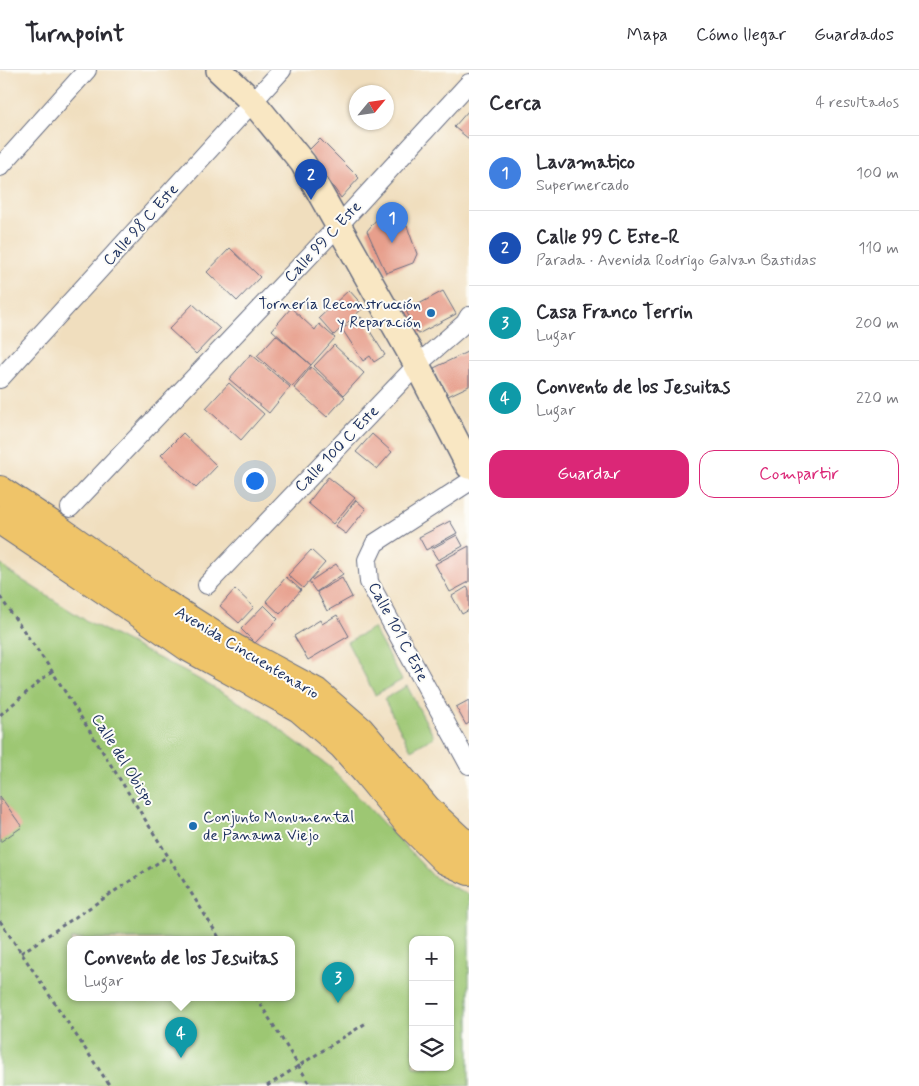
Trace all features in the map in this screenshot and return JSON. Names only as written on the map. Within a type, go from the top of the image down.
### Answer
[{"type":"main road","name":"Avenida Cincuentenario","points":[[0,490],[157,599],[234,648],[316,692],[360,730],[427,809],[460,840],[469,844]]},
{"type":"main road","name":"Avenida Cincuentenario","points":[[0,520],[188,647],[299,708],[343,746],[409,824],[445,860],[469,871]]},
{"type":"street","points":[[0,167],[87,70]]},
{"type":"street","points":[[219,70],[253,102],[303,163],[417,365],[469,466]]},
{"type":"street","name":"Calle 98 C Este","points":[[0,379],[282,70]]},
{"type":"street","name":"Calle 99 C Este","points":[[70,508],[338,226],[469,83]]},
{"type":"street","name":"Calle 100 C Este","points":[[207,585],[417,365],[465,323],[469,316]]},
{"type":"street","name":"Calle 101 C Este","points":[[469,482],[375,543],[367,560],[369,582],[469,765]]},
{"type":"path","name":"Calle del Obispo","points":[[0,597],[52,671],[218,936]]},
{"type":"path","points":[[0,715],[52,671]]},
{"type":"path","points":[[21,953],[168,856]]},
{"type":"path","points":[[0,921],[110,1086]]},
{"type":"path","points":[[258,1001],[311,1086]]},
{"type":"path","points":[[267,1086],[366,1023]]},
{"type":"green space","name":"Conjunto Monumental de Panama Viejo","points":[[0,563],[8,571],[85,620],[193,676],[256,712],[330,767],[434,877],[469,895],[469,1086],[0,1086]]},
{"type":"green space","points":[[373,628],[402,680],[375,695],[347,642]]},
{"type":"green space","points":[[407,686],[434,737],[411,750],[384,699]]},
{"type":"building","points":[[469,110],[469,139],[454,127]]},
{"type":"building","points":[[320,139],[359,178],[341,198],[308,151]]},
{"type":"building","points":[[385,209],[407,226],[417,254],[413,263],[386,273],[367,231]]},
{"type":"building","points":[[230,248],[260,277],[237,301],[207,272]]},
{"type":"building","points":[[349,290],[364,307],[334,335],[319,318]]},
{"type":"building","name":"Tornería Reconstrucción y Reparación","points":[[443,291],[456,314],[418,334],[406,311]]},
{"type":"building","points":[[193,304],[220,329],[196,354],[169,329]]},
{"type":"building","points":[[291,308],[315,330],[319,324],[335,338],[311,365],[272,330]]},
{"type":"building","points":[[361,317],[385,355],[374,362],[370,356],[363,361],[342,329]]},
{"type":"building","points":[[276,335],[311,365],[292,387],[257,356]]},
{"type":"building","points":[[334,345],[364,373],[344,395],[314,366]]},
{"type":"building","points":[[469,351],[469,386],[448,396],[434,368]]},
{"type":"building","points":[[251,354],[290,387],[269,413],[229,379]]},
{"type":"building","points":[[311,367],[345,397],[327,417],[294,388]]},
{"type":"building","points":[[229,383],[264,414],[241,440],[206,408]]},
{"type":"building","points":[[183,433],[217,466],[196,488],[161,455]]},
{"type":"building","points":[[372,434],[392,452],[377,469],[356,452]]},
{"type":"building","points":[[328,477],[355,498],[333,524],[308,503]]},
{"type":"building","points":[[356,500],[366,509],[346,534],[335,526]]},
{"type":"building","points":[[450,521],[457,533],[426,550],[419,537]]},
{"type":"building","points":[[457,535],[463,546],[438,560],[431,549]]},
{"type":"building","points":[[469,546],[469,582],[450,592],[435,564]]},
{"type":"building","points":[[311,550],[325,563],[303,588],[288,575]]},
{"type":"building","points":[[336,564],[343,574],[316,592],[309,582]]},
{"type":"building","points":[[286,577],[301,590],[280,614],[266,601]]},
{"type":"building","points":[[342,578],[352,597],[327,611],[317,592]]},
{"type":"building","points":[[467,587],[469,590],[469,610],[462,614],[452,596]]},
{"type":"building","points":[[235,589],[254,607],[239,623],[220,606]]},
{"type":"building","points":[[264,605],[278,619],[255,643],[241,629]]},
{"type":"building","points":[[337,615],[349,636],[308,660],[294,636],[320,620],[322,624]]},
{"type":"building","points":[[469,700],[469,723],[466,725],[456,707]]},
{"type":"building","points":[[0,796],[22,827],[0,842]]},
{"type":"place","name":"Calle 99 C Este-R","points":[[311,200]]},
{"type":"place","name":"Lavamatico","points":[[392,243]]},
{"type":"place","name":"Tornería Reconstrucción y Reparación","points":[[431,313]]},
{"type":"place","name":"Conjunto Monumental de Panama Viejo","points":[[193,826]]},
{"type":"place","name":"Casa Franco Terrin","points":[[338,1003]]},
{"type":"place","name":"Convento de los Jesuitas","points":[[181,1058]]}]
